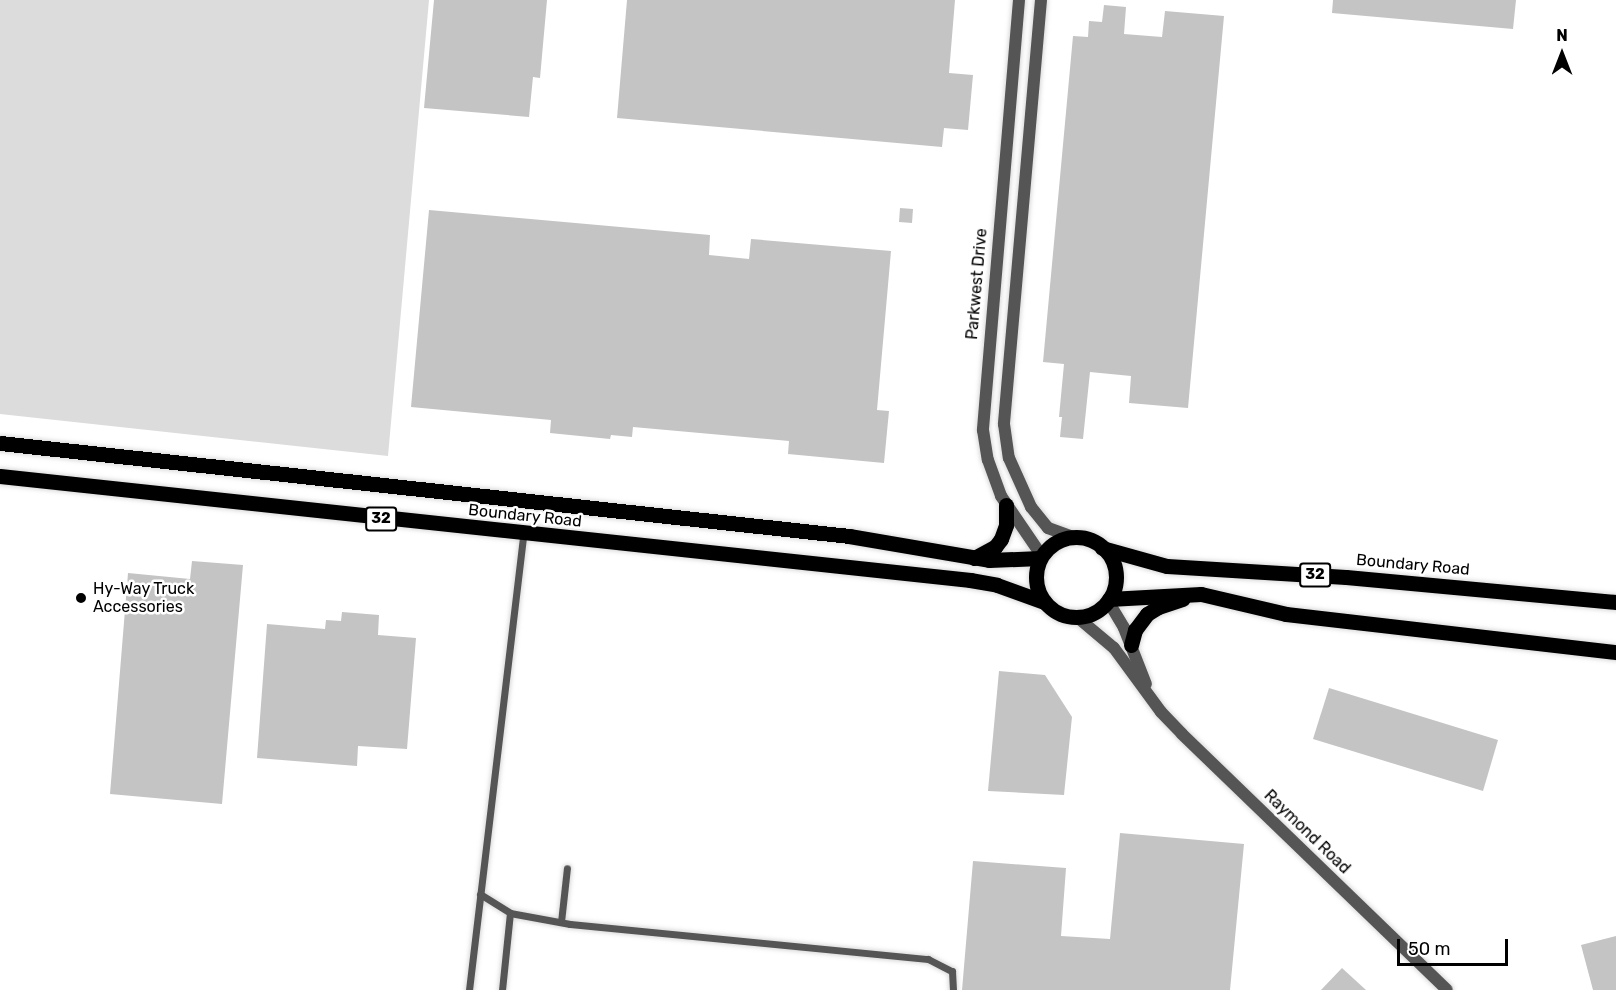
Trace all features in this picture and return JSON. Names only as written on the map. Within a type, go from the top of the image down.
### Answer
[{"type":"main road","name":"Boundary Road","points":[[0,443],[849,536],[974,558],[1004,560],[1041,557]]},
{"type":"main road","name":"Boundary Road","points":[[0,476],[523,534],[970,580],[997,585],[1044,602]]},
{"type":"main road","points":[[974,558],[994,547],[1001,539],[1006,525],[1006,505]]},
{"type":"main road","name":"32","points":[[1041,557],[1054,544],[1076,538],[1090,540],[1102,548]]},
{"type":"main road","points":[[1077,617],[1095,612],[1109,600],[1116,576],[1112,561],[1102,548]]},
{"type":"main road","name":"Boundary Road","points":[[1102,548],[1167,566],[1346,577],[1616,602]]},
{"type":"main road","points":[[1041,557],[1036,579],[1044,602]]},
{"type":"main road","points":[[1109,600],[1201,594],[1286,614],[1616,652]]},
{"type":"main road","points":[[1131,645],[1135,630],[1147,614],[1158,607],[1201,594]]},
{"type":"main road","name":"32","points":[[1044,602],[1059,614],[1077,617]]},
{"type":"street","name":"Parkwest Drive","points":[[1019,0],[983,429],[991,473],[1006,505],[1041,557]]},
{"type":"street","points":[[1041,0],[1004,401],[1006,444],[1017,481],[1040,521],[1061,534],[1076,538]]},
{"type":"street","points":[[1003,187],[1023,189]]},
{"type":"street","name":"Raymond Road","points":[[1109,600],[1131,645],[1149,694]]},
{"type":"street","name":"Raymond Road","points":[[1077,617],[1114,648],[1182,734],[1447,990]]},
{"type":"lane","points":[[469,990],[523,534]]},
{"type":"lane","points":[[561,922],[567,868]]},
{"type":"lane","points":[[480,894],[510,913],[561,922],[928,959],[952,971],[953,990]]},
{"type":"lane","points":[[502,990],[510,913]]},
{"type":"shaded area","points":[[0,0],[429,0],[388,456],[0,414]]},
{"type":"building","points":[[434,0],[547,0],[540,78],[533,77],[529,117],[424,108]]},
{"type":"building","points":[[627,0],[955,0],[949,73],[973,75],[968,130],[944,128],[942,147],[617,118]]},
{"type":"building","points":[[1333,0],[1516,0],[1513,29],[1332,13]]},
{"type":"building","points":[[1104,5],[1126,7],[1124,34],[1162,37],[1165,11],[1224,16],[1188,408],[1129,403],[1131,376],[1090,372],[1083,439],[1060,437],[1062,417],[1059,417],[1064,364],[1043,362],[1073,36],[1088,37],[1089,21],[1102,22]]},
{"type":"building","points":[[900,208],[913,209],[912,223],[899,222]]},
{"type":"building","points":[[429,210],[710,235],[709,255],[749,259],[751,239],[891,251],[877,410],[889,411],[884,463],[788,454],[789,441],[633,427],[632,437],[611,435],[610,439],[550,433],[551,420],[411,407]]},
{"type":"building","points":[[192,561],[243,565],[222,804],[110,794],[128,573],[190,579]]},
{"type":"building","points":[[342,612],[379,615],[378,635],[416,638],[407,749],[358,746],[357,766],[257,758],[267,624],[325,629],[326,620],[341,621]]},
{"type":"building","points":[[999,671],[1045,675],[1072,717],[1064,795],[988,791]]},
{"type":"building","points":[[1329,688],[1498,740],[1483,791],[1313,739]]},
{"type":"building","points":[[1120,833],[1244,844],[1230,990],[962,990],[973,861],[1066,868],[1061,936],[1110,939]]},
{"type":"building","points":[[1616,936],[1616,990],[1593,990],[1581,945]]},
{"type":"building","points":[[1342,968],[1366,990],[1321,990]]},
{"type":"place","name":"Hy-Way Truck Accessories","points":[[81,598]]}]
